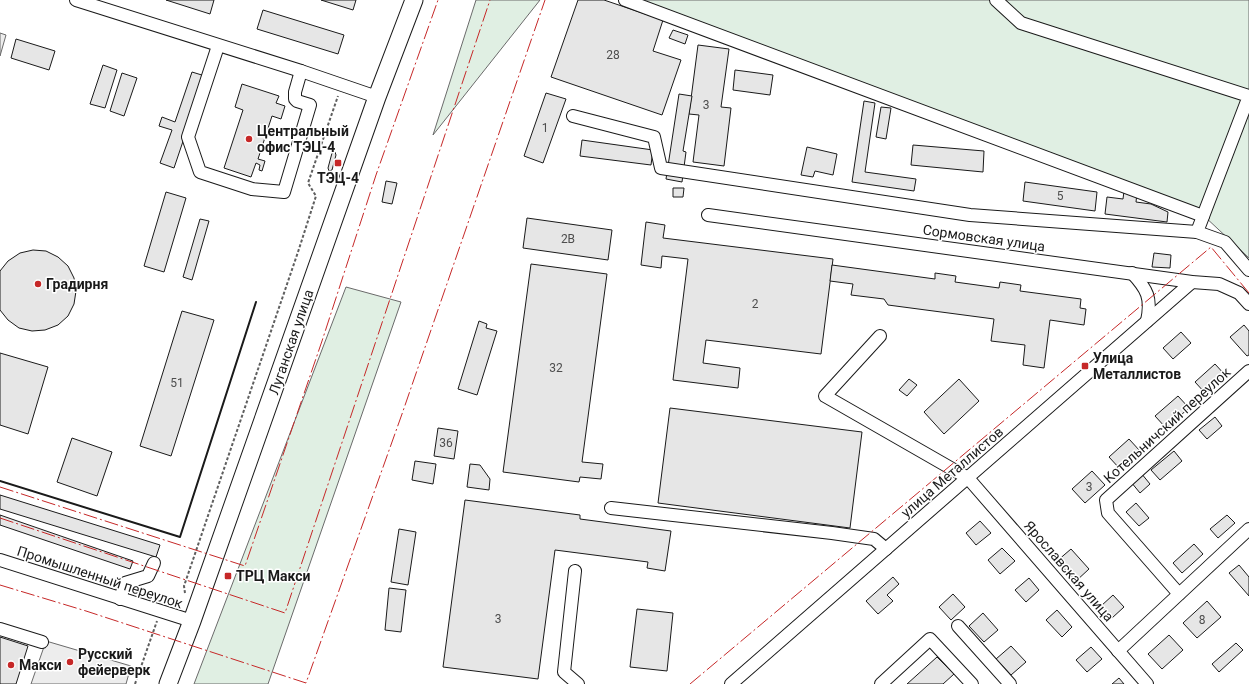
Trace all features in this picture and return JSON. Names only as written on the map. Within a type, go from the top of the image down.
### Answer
[{"type":"highway","name":"Луганская улица","points":[[168,684],[192,621],[377,97],[414,0]]},
{"type":"street","points":[[76,0],[301,71],[377,97]]},
{"type":"street","points":[[625,0],[1203,216]]},
{"type":"street","points":[[996,0],[1021,23],[1249,95],[1197,232]]},
{"type":"street","points":[[218,46],[188,137],[200,172],[252,190],[284,192],[310,105],[295,99],[294,95],[301,71]]},
{"type":"street","points":[[573,116],[654,137],[661,168],[970,215],[1197,232],[1225,242],[1249,270]]},
{"type":"street","name":"Сормовская улица","points":[[708,215],[1192,282],[1219,284],[1239,293],[1249,304]]},
{"type":"street","points":[[1132,273],[1142,283],[1147,294],[1150,304],[1147,321]]},
{"type":"street","name":"улица Металлистов","points":[[731,684],[1192,282]]},
{"type":"street","name":"Ярославская улица","points":[[880,336],[825,396],[968,478],[1147,684]]},
{"type":"street","name":"Котельничский переулок","points":[[1179,594],[1108,513],[1106,500],[1249,372]]},
{"type":"street","points":[[611,508],[874,539],[886,549]]},
{"type":"street","points":[[1118,651],[1249,529]]},
{"type":"street","name":"Промышленный переулок","points":[[0,560],[192,621]]},
{"type":"street","points":[[120,599],[125,583],[148,576],[154,563]]},
{"type":"street","points":[[575,571],[564,672],[578,684]]},
{"type":"street","points":[[958,626],[1010,684]]},
{"type":"street","points":[[0,629],[42,642]]},
{"type":"street","points":[[881,684],[930,639],[972,684]]},
{"type":"path","points":[[185,593],[184,586],[316,196],[308,183],[340,91]]},
{"type":"path","points":[[135,684],[160,612]]},
{"type":"green space","points":[[476,0],[540,0],[433,135]]},
{"type":"green space","points":[[636,0],[1249,0],[1249,258],[1203,215]]},
{"type":"green space","points":[[346,287],[401,302],[268,684],[194,684]]},
{"type":"shaded area","points":[[0,33],[6,35],[0,56]]},
{"type":"shaded area","points":[[46,641],[131,666],[126,684],[31,684]]},
{"type":"building","points":[[166,0],[214,0],[210,14]]},
{"type":"building","points":[[321,0],[356,0],[353,10]]},
{"type":"building","points":[[578,0],[604,0],[663,20],[653,51],[681,60],[662,115],[551,77]]},
{"type":"building","points":[[263,10],[344,35],[338,54],[257,29]]},
{"type":"building","points":[[673,30],[688,35],[685,44],[669,38]]},
{"type":"building","points":[[16,39],[55,51],[49,70],[11,58]]},
{"type":"building","points":[[698,45],[729,49],[721,107],[731,108],[724,166],[693,162],[699,115],[689,114]]},
{"type":"building","points":[[103,65],[117,70],[105,108],[90,104]]},
{"type":"building","points":[[735,70],[773,75],[770,95],[733,90]]},
{"type":"building","points":[[192,72],[205,76],[174,168],[160,163],[172,130],[159,126],[162,117],[175,122]]},
{"type":"building","points":[[122,73],[137,78],[124,116],[110,111]]},
{"type":"building","name":"Центральный офис ТЭЦ-4","points":[[242,84],[279,96],[276,103],[285,106],[281,119],[272,116],[258,159],[265,161],[262,171],[259,170],[260,165],[256,163],[251,177],[224,168],[243,110],[235,107]]},
{"type":"building","points":[[546,93],[566,99],[543,163],[524,156]]},
{"type":"building","points":[[679,94],[692,96],[683,151],[686,152],[682,182],[666,179]]},
{"type":"building","points":[[864,101],[875,103],[865,172],[916,179],[914,191],[852,182]]},
{"type":"building","points":[[881,107],[891,108],[886,139],[876,137]]},
{"type":"building","points":[[582,140],[653,150],[651,165],[580,156]]},
{"type":"building","points":[[913,145],[984,151],[983,172],[911,165]]},
{"type":"building","points":[[807,147],[837,154],[833,175],[815,171],[813,177],[801,175]]},
{"type":"building","points":[[335,152],[336,155],[332,170],[329,171],[328,168],[332,153]]},
{"type":"building","points":[[386,181],[397,183],[392,204],[382,202]]},
{"type":"building","points":[[1025,182],[1097,192],[1095,211],[1023,201]]},
{"type":"building","points":[[673,188],[684,188],[683,197],[673,197]]},
{"type":"building","points":[[1124,191],[1137,193],[1136,202],[1151,204],[1168,212],[1167,222],[1105,214],[1107,197],[1123,199]]},
{"type":"building","points":[[166,192],[186,198],[164,272],[144,266]]},
{"type":"building","points":[[527,218],[612,230],[608,260],[523,248]]},
{"type":"building","points":[[200,219],[209,221],[192,280],[183,277]]},
{"type":"building","points":[[646,222],[665,225],[663,238],[833,259],[821,354],[706,340],[703,363],[740,368],[738,388],[673,380],[688,259],[662,256],[661,268],[641,265]]},
{"type":"building","name":"Градирня","points":[[33,250],[46,251],[58,257],[68,266],[74,278],[76,291],[74,304],[68,316],[58,325],[45,330],[32,331],[19,328],[8,320],[0,310],[0,271],[8,261],[20,253]]},
{"type":"building","points":[[1154,253],[1171,255],[1170,268],[1152,267]]},
{"type":"building","points":[[531,264],[607,274],[582,462],[603,464],[601,479],[580,477],[579,482],[503,472]]},
{"type":"building","points":[[832,265],[935,279],[935,273],[956,276],[955,282],[999,288],[1000,282],[1021,285],[1020,291],[1081,299],[1080,308],[1086,309],[1084,325],[1050,320],[1044,368],[1023,365],[1025,345],[991,341],[994,319],[888,305],[884,299],[851,295],[853,284],[830,281]]},
{"type":"building","points":[[182,311],[214,320],[171,456],[140,446]]},
{"type":"building","points":[[479,321],[487,324],[486,328],[497,331],[477,395],[458,389]]},
{"type":"building","points":[[1244,325],[1249,331],[1249,355],[1247,356],[1230,337]]},
{"type":"building","points":[[1181,332],[1191,343],[1173,359],[1163,348]]},
{"type":"building","points":[[0,353],[48,367],[28,434],[0,425]]},
{"type":"building","points":[[1215,364],[1226,376],[1206,394],[1195,382]]},
{"type":"building","points":[[909,379],[917,385],[907,396],[899,390]]},
{"type":"building","points":[[959,379],[979,401],[944,434],[924,412]]},
{"type":"building","points":[[1178,396],[1189,408],[1166,428],[1155,416]]},
{"type":"building","points":[[670,408],[862,432],[850,528],[658,503]]},
{"type":"building","points":[[1215,417],[1222,426],[1207,439],[1199,430]]},
{"type":"building","points":[[438,428],[458,431],[454,459],[434,456]]},
{"type":"building","points":[[72,438],[112,452],[97,496],[57,482]]},
{"type":"building","points":[[1129,439],[1140,451],[1120,469],[1109,457]]},
{"type":"building","points":[[1174,451],[1182,461],[1160,480],[1151,470]]},
{"type":"building","points":[[415,461],[436,464],[433,484],[412,480]]},
{"type":"building","points":[[470,464],[480,465],[490,479],[489,490],[467,487]]},
{"type":"building","points":[[1092,471],[1105,485],[1085,503],[1072,489]]},
{"type":"building","points":[[1141,473],[1150,484],[1140,493],[1131,482]]},
{"type":"building","points":[[0,495],[160,545],[156,557],[0,509]]},
{"type":"building","points":[[465,500],[580,515],[580,519],[671,531],[665,571],[647,568],[648,562],[555,550],[538,679],[443,667]]},
{"type":"building","points":[[1136,503],[1149,518],[1139,526],[1126,512]]},
{"type":"building","points":[[0,515],[133,561],[130,569],[0,525]]},
{"type":"building","points":[[1227,515],[1235,523],[1218,538],[1210,529]]},
{"type":"building","points":[[980,521],[991,533],[976,545],[966,533]]},
{"type":"building","points":[[399,529],[416,532],[408,585],[391,582]]},
{"type":"building","points":[[1194,544],[1203,554],[1182,573],[1173,563]]},
{"type":"building","points":[[1002,548],[1015,561],[1000,574],[988,560]]},
{"type":"building","points":[[1071,549],[1089,569],[1076,581],[1057,561]]},
{"type":"building","points":[[1239,565],[1249,577],[1249,596],[1229,573]]},
{"type":"building","points":[[893,577],[899,584],[887,595],[893,601],[878,614],[866,601]]},
{"type":"building","points":[[1029,578],[1039,590],[1026,602],[1015,590]]},
{"type":"building","points":[[389,588],[406,590],[401,632],[385,630]]},
{"type":"building","points":[[953,594],[965,607],[951,620],[939,607]]},
{"type":"building","points":[[1113,595],[1124,607],[1112,618],[1101,606]]},
{"type":"building","points":[[1207,601],[1221,617],[1197,638],[1183,623]]},
{"type":"building","points":[[637,609],[673,613],[667,671],[630,667]]},
{"type":"building","points":[[1057,610],[1072,627],[1062,637],[1046,620]]},
{"type":"building","points":[[983,613],[998,630],[984,642],[969,626]]},
{"type":"building","points":[[1169,635],[1183,650],[1162,669],[1148,654]]},
{"type":"building","name":"Макси","points":[[0,637],[28,646],[16,684],[0,684]]},
{"type":"building","points":[[1236,643],[1243,650],[1219,672],[1212,664]]},
{"type":"building","points":[[1011,646],[1026,662],[1011,675],[996,659]]},
{"type":"building","points":[[1091,647],[1102,659],[1087,672],[1076,660]]},
{"type":"building","points":[[937,657],[954,674],[943,684],[907,684]]},
{"type":"building","points":[[1119,678],[1124,684],[1112,684]]},
{"type":"wall","points":[[0,481],[180,537],[256,302]]},
{"type":"power","points":[[0,487],[245,566],[322,341],[376,175],[438,0]]},
{"type":"power","points":[[0,518],[285,613],[490,0]]},
{"type":"power","points":[[0,585],[86,611],[306,683],[402,414],[545,0]]},
{"type":"power","points":[[690,684],[1211,247],[1249,293]]},
{"type":"place","name":"Центральный офис ТЭЦ-4","points":[[249,139]]},
{"type":"place","name":"ТЭЦ-4","points":[[338,163]]},
{"type":"place","name":"Градирня","points":[[38,284]]},
{"type":"place","name":"Улица Металлистов","points":[[1085,366]]},
{"type":"place","name":"ТРЦ Макси","points":[[228,576]]},
{"type":"place","name":"Русский фейерверк","points":[[70,662]]},
{"type":"place","name":"Макси","points":[[11,665]]}]
